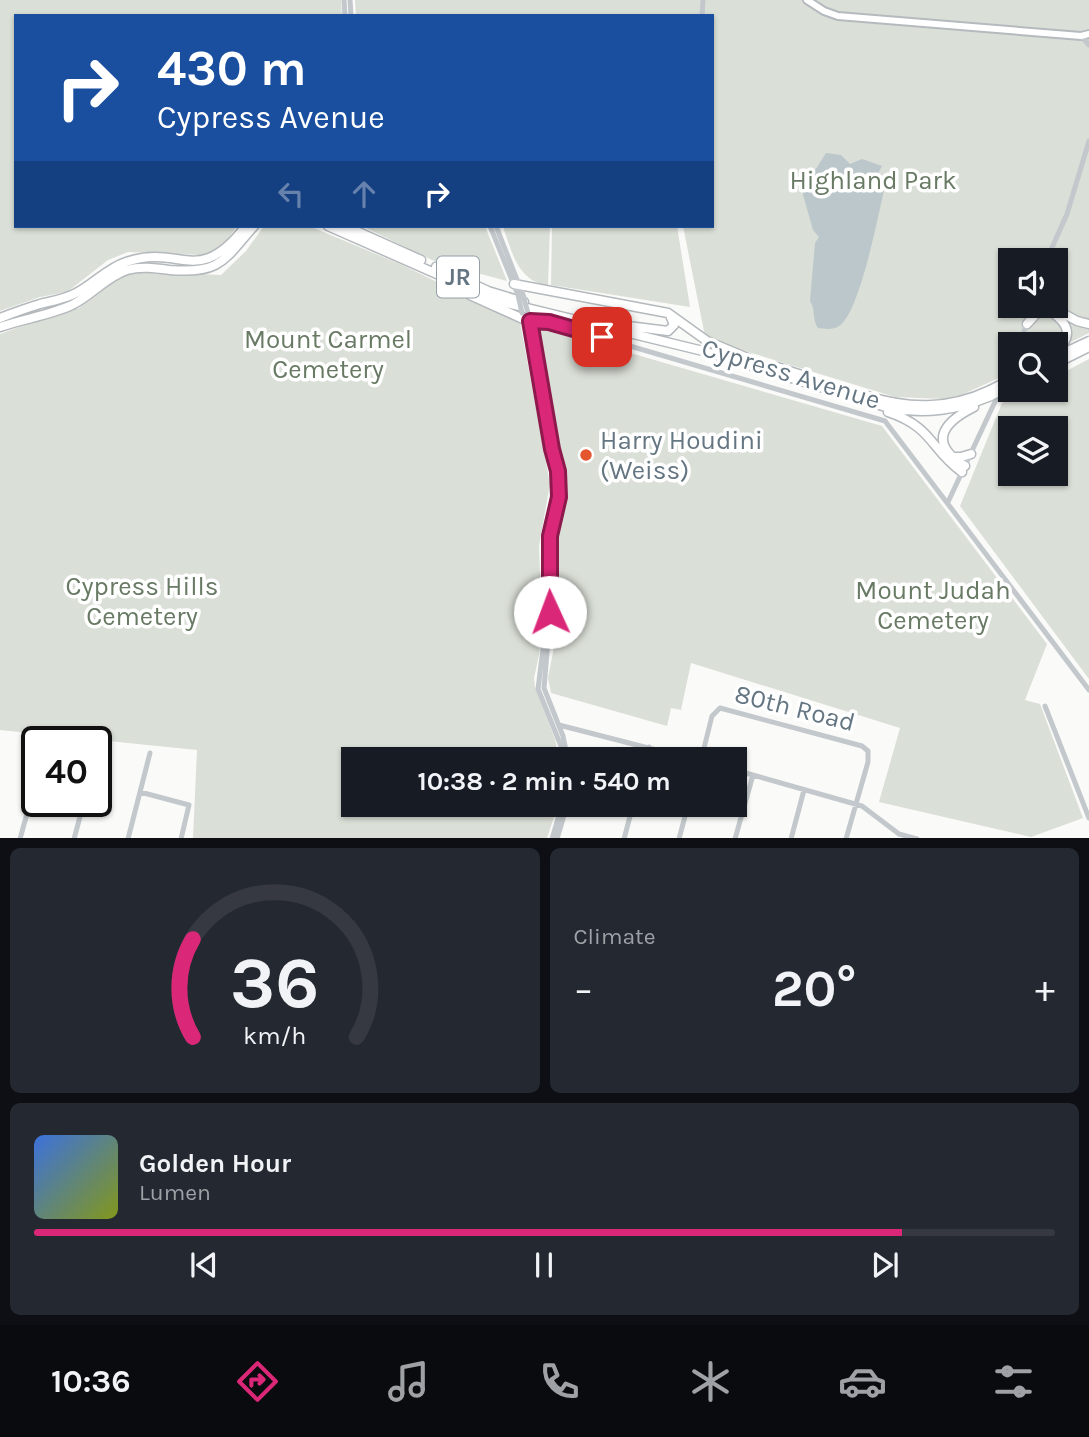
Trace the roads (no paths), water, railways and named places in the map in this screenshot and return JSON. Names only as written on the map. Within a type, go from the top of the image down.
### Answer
[{"type":"highway","points":[[0,318],[76,294],[113,268],[133,260],[153,258],[199,261],[212,258],[228,248],[244,228]]},
{"type":"highway","points":[[0,327],[77,302],[107,280],[125,271],[144,268],[194,271],[215,266],[236,249],[252,228]]},
{"type":"highway","name":"JR","points":[[332,228],[504,303],[713,354],[890,408],[922,412],[954,409],[998,388]]},
{"type":"highway","name":"JR","points":[[349,228],[495,294],[750,359],[882,401],[930,406],[954,403],[998,390]]},
{"type":"highway","points":[[360,241],[399,262],[526,317]]},
{"type":"highway","points":[[519,290],[668,313],[707,341],[750,359]]},
{"type":"highway","points":[[628,326],[668,331],[674,325],[668,313]]},
{"type":"highway","points":[[1068,315],[1089,324]]},
{"type":"highway","points":[[1027,324],[1032,318]]},
{"type":"highway","points":[[1068,350],[1089,341]]},
{"type":"highway","points":[[1068,358],[1089,347]]},
{"type":"highway","points":[[964,469],[951,457],[944,445],[947,426],[956,417],[981,404],[990,393]]},
{"type":"highway","points":[[850,396],[916,425],[929,435],[950,462],[964,469]]},
{"type":"highway","points":[[951,457],[971,454]]},
{"type":"main road","points":[[807,0],[838,16],[1081,36],[1089,34]]},
{"type":"street","points":[[1081,36],[1089,45]]},
{"type":"street","points":[[1052,248],[1067,215],[1089,141]]},
{"type":"street","points":[[491,228],[519,290]]},
{"type":"street","points":[[497,228],[526,317],[556,471],[559,497],[550,536],[550,617],[544,688],[559,724],[563,747]]},
{"type":"street","name":"Cypress Avenue","points":[[526,317],[885,421],[1089,690]]},
{"type":"street","points":[[1024,332],[1029,318]]},
{"type":"street","points":[[948,502],[998,396]]},
{"type":"street","points":[[556,471],[553,502],[544,535],[545,633],[538,688],[560,747]]},
{"type":"street","points":[[1045,706],[1089,818]]},
{"type":"street","name":"80th Road","points":[[705,747],[715,711],[726,708],[866,748],[869,754],[868,762],[856,804]]},
{"type":"street","points":[[559,724],[649,747]]},
{"type":"street","points":[[128,838],[150,752]]},
{"type":"street","points":[[747,774],[862,806],[902,837],[917,838]]},
{"type":"street","points":[[735,838],[752,775]]},
{"type":"street","points":[[791,838],[804,790]]},
{"type":"street","points":[[140,792],[190,805],[181,838]]},
{"type":"street","points":[[846,838],[856,804]]},
{"type":"street","points":[[20,838],[26,817]]},
{"type":"street","points":[[74,838],[80,817]]},
{"type":"street","points":[[552,838],[560,817]]},
{"type":"street","points":[[557,838],[562,817]]},
{"type":"street","points":[[624,838],[630,817]]},
{"type":"street","points":[[679,838],[685,817]]},
{"type":"place","name":"Harry Houdini (Weiss)","points":[[586,455]]},
{"type":"park label","name":"Highland Park","points":[[873,180]]},
{"type":"park label","name":"Mount Carmel Cemetery","points":[[328,354]]},
{"type":"park label","name":"Cypress Hills Cemetery","points":[[142,601]]},
{"type":"park label","name":"Mount Judah Cemetery","points":[[933,605]]}]
